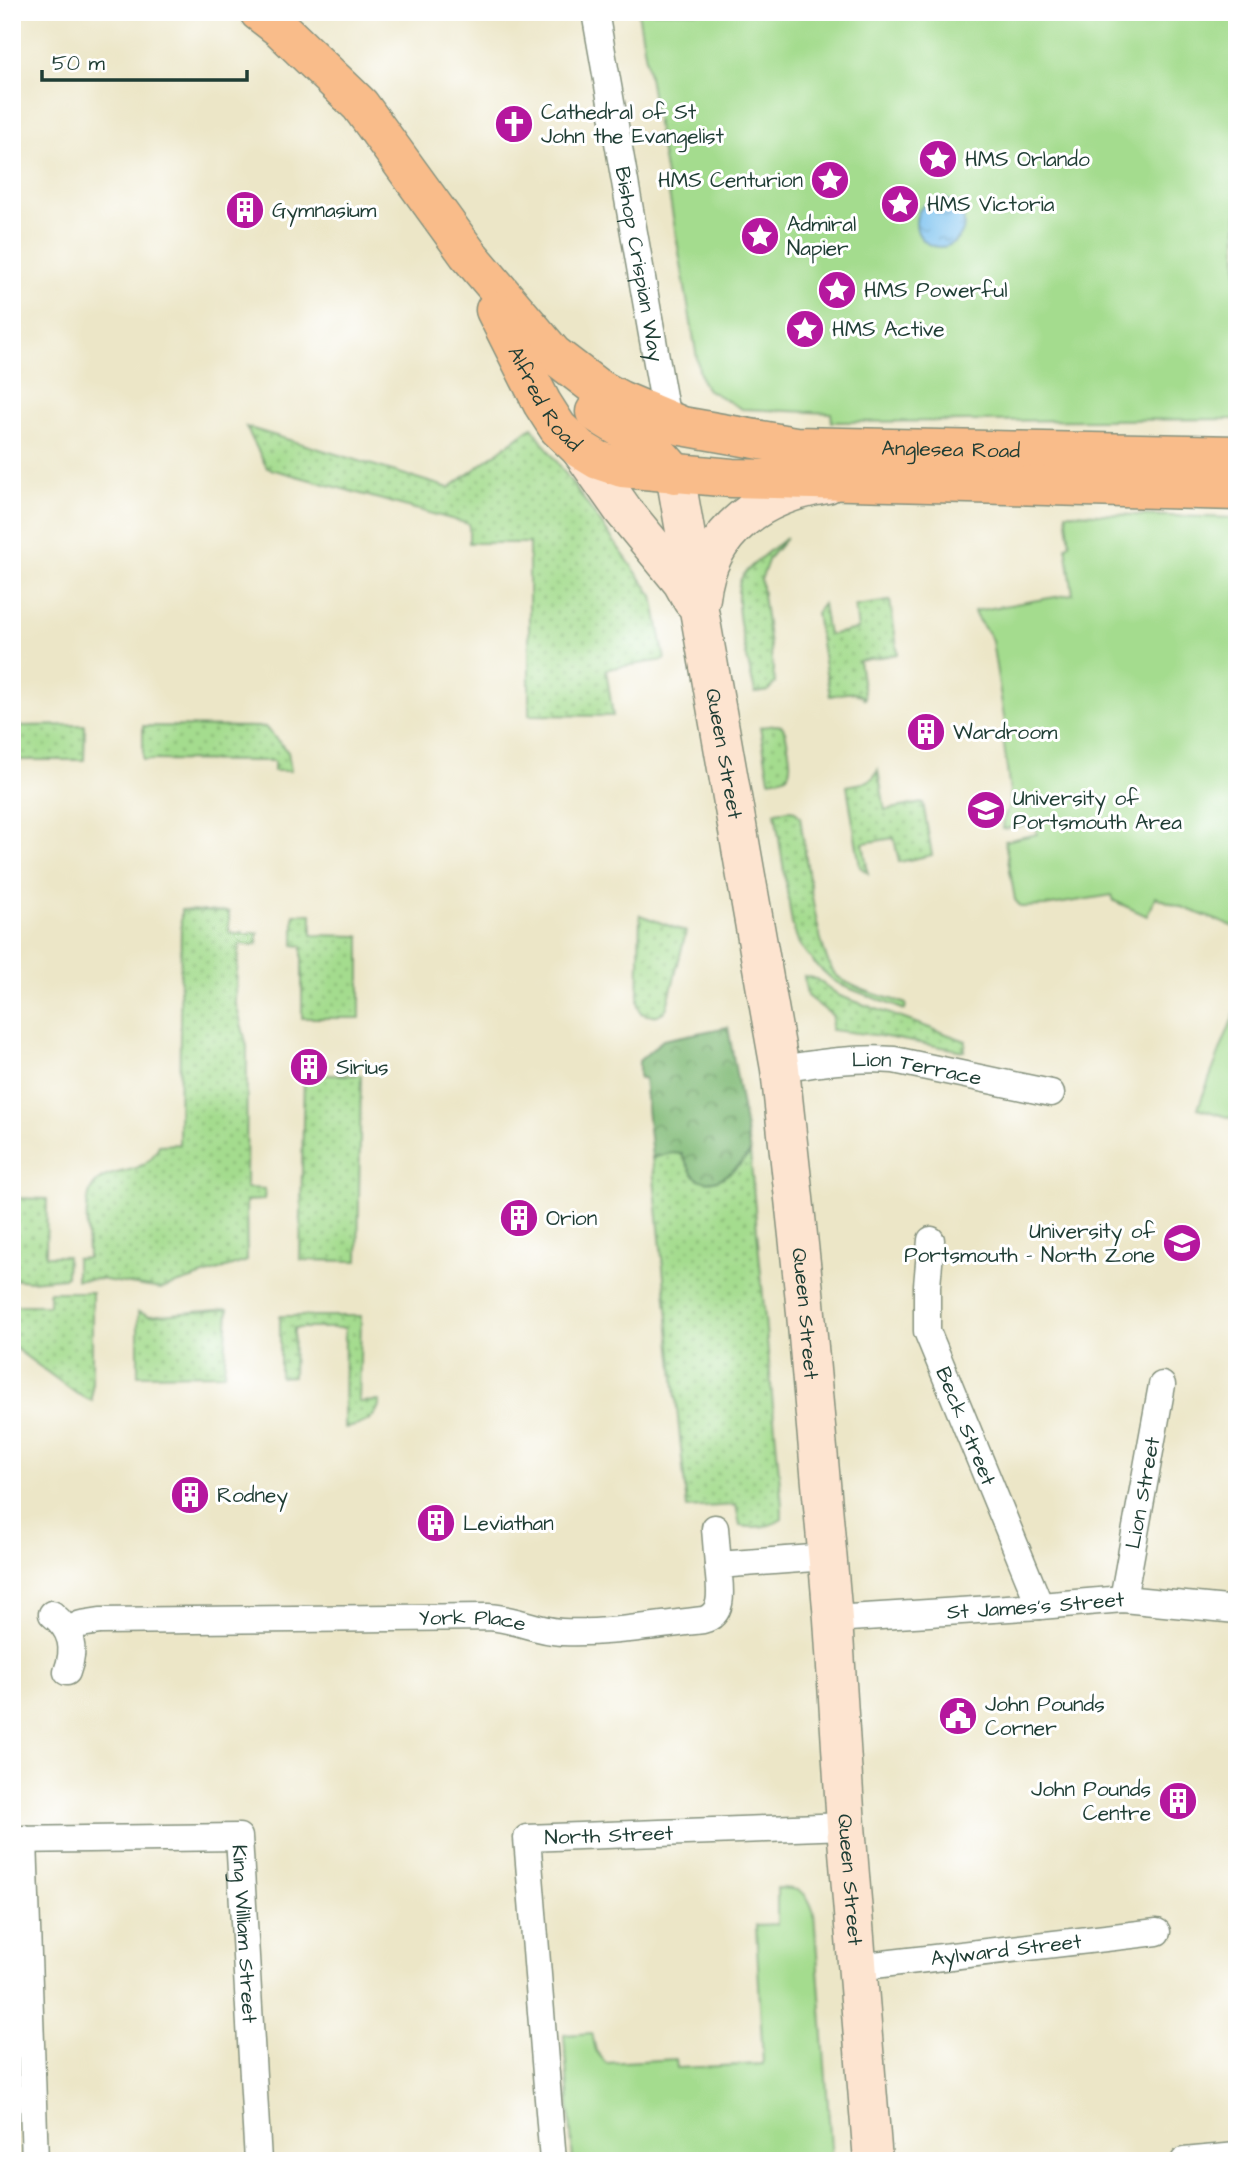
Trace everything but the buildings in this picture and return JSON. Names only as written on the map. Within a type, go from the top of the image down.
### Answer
[{"type":"main road","name":"Alfred Road","points":[[237,12],[270,21],[360,105],[468,254],[553,354],[596,387],[667,421]]},
{"type":"main road","name":"Alfred Road","points":[[468,254],[542,403],[558,428],[580,449],[598,460],[622,468],[675,474]]},
{"type":"main road","points":[[523,321],[569,390],[585,406],[646,442],[664,458],[675,474]]},
{"type":"main road","name":"Anglesea Road","points":[[667,421],[795,446],[1237,454]]},
{"type":"main road","name":"Anglesea Road","points":[[675,474],[841,482],[1237,491]]},
{"type":"street","name":"Bishop Crispian Way","points":[[595,12],[675,474]]},
{"type":"street","points":[[580,449],[623,510],[682,582],[699,614]]},
{"type":"street","name":"Queen Street","points":[[675,474],[780,1069],[804,1291],[833,1619],[846,1826],[873,2161]]},
{"type":"street","points":[[699,614],[704,577],[711,559],[734,526],[765,503],[786,494],[841,482]]},
{"type":"street","name":"Lion Terrace","points":[[780,1069],[828,1062],[894,1060],[1051,1093]]},
{"type":"street","name":"Beck Street","points":[[931,1240],[927,1331],[1040,1606]]},
{"type":"street","name":"Lion Street","points":[[1124,1599],[1162,1385]]},
{"type":"street","points":[[715,1528],[718,1565],[827,1557]]},
{"type":"street","name":"York Place","points":[[67,1672],[72,1648],[60,1622],[81,1624],[94,1621],[496,1617],[546,1630],[572,1632],[703,1620],[712,1617],[718,1609],[718,1565]]},
{"type":"street","name":"St James's Street","points":[[833,1619],[1124,1599],[1237,1610]]},
{"type":"street","name":"North Street","points":[[553,2161],[527,1838],[846,1826]]},
{"type":"street","name":"King William Street","points":[[18,1840],[239,1837],[258,2161]]},
{"type":"street","points":[[18,1840],[35,2161]]},
{"type":"street","name":"Aylward Street","points":[[857,1967],[1157,1932]]},
{"type":"street","points":[[1184,2161],[1237,2156]]},
{"type":"green space","points":[[638,12],[1237,12],[1237,419],[832,422],[831,413],[742,409],[707,389],[699,370]]},
{"type":"green space","points":[[246,427],[449,488],[532,427],[653,596],[665,660],[606,669],[613,716],[529,715],[529,543],[469,543],[469,524],[267,468]]},
{"type":"green space","points":[[1066,513],[1237,518],[1237,928],[1155,897],[1147,916],[1114,901],[1112,895],[1045,906],[1021,907],[1015,900],[1005,841],[1037,834],[1035,824],[1003,829],[1011,801],[1003,737],[1007,736],[992,641],[974,611],[1073,594],[1066,546],[1070,544]]},
{"type":"green space","points":[[787,537],[769,558],[761,580],[775,683],[768,691],[755,693],[739,616],[739,587],[742,577],[751,566]]},
{"type":"green space","points":[[890,601],[898,654],[859,661],[865,700],[854,693],[830,696],[816,613],[823,604],[828,635],[858,629],[855,606]]},
{"type":"green space","points":[[85,725],[84,760],[12,760],[12,734],[18,726]]},
{"type":"green space","points":[[143,726],[265,727],[288,752],[291,771],[274,771],[274,761],[143,760]]},
{"type":"green space","points":[[782,726],[785,731],[790,768],[784,777],[769,780],[760,727]]},
{"type":"green space","points":[[878,770],[885,810],[923,803],[932,855],[899,862],[894,838],[863,843],[868,873],[860,867],[847,786],[869,780]]},
{"type":"green space","points":[[790,810],[800,817],[818,925],[829,964],[843,980],[906,1004],[905,1010],[833,980],[814,963],[799,944],[792,924],[775,812]]},
{"type":"green space","points":[[181,910],[229,912],[229,933],[258,933],[257,945],[239,945],[235,1000],[247,1046],[246,1188],[265,1189],[264,1200],[246,1201],[247,1261],[161,1289],[98,1279],[76,1280],[76,1259],[88,1258],[87,1207],[90,1192],[96,1183],[104,1177],[144,1164],[159,1145],[179,1144]]},
{"type":"green space","points":[[294,914],[312,914],[312,935],[360,936],[360,1018],[302,1018],[302,946],[294,945]]},
{"type":"green space","points":[[640,915],[686,932],[667,1007],[656,1016],[641,1013],[638,1006]]},
{"type":"green space","points":[[804,976],[816,979],[840,996],[966,1041],[964,1051],[831,1030],[833,1016],[807,996]]},
{"type":"green space","points":[[1237,1007],[1237,1120],[1198,1108]]},
{"type":"green space","points":[[728,1027],[750,1153],[726,1175],[712,1181],[704,1181],[692,1173],[682,1154],[670,1153],[652,1158],[644,1078],[639,1078],[639,1061],[663,1040]]},
{"type":"green space","points":[[304,1075],[361,1075],[358,1261],[300,1260]]},
{"type":"green space","points":[[676,1152],[685,1160],[739,1166],[750,1153],[782,1506],[782,1519],[768,1525],[740,1526],[736,1505],[687,1508],[652,1158]]},
{"type":"green space","points":[[12,1198],[47,1199],[46,1256],[67,1256],[64,1278],[30,1281],[12,1279]]},
{"type":"green space","points":[[49,1292],[92,1292],[92,1401],[77,1394],[12,1346],[12,1305],[49,1305]]},
{"type":"green space","points":[[228,1309],[224,1374],[138,1375],[138,1312],[149,1316]]},
{"type":"green space","points":[[280,1316],[361,1316],[359,1402],[380,1401],[372,1417],[362,1424],[344,1428],[345,1328],[294,1328],[293,1376],[280,1377]]},
{"type":"green space","points":[[777,1888],[802,1892],[814,1913],[832,2161],[573,2161],[564,2035],[592,2033],[596,2051],[606,2063],[676,2059],[677,2068],[763,2064],[756,1925],[777,1924]]},
{"type":"water","points":[[940,199],[957,206],[964,223],[957,240],[940,247],[923,240],[916,223],[923,206]]},
{"type":"place","name":"Cathedral of St John the Evangelist","points":[[514,124]]},
{"type":"place","name":"HMS Orlando","points":[[938,159]]},
{"type":"place","name":"HMS Centurion","points":[[830,180]]},
{"type":"place","name":"HMS Victoria","points":[[900,204]]},
{"type":"place","name":"Gymnasium","points":[[245,210]]},
{"type":"place","name":"Admiral Napier","points":[[760,236]]},
{"type":"place","name":"HMS Powerful","points":[[837,290]]},
{"type":"place","name":"HMS Active","points":[[805,329]]},
{"type":"place","name":"Wardroom","points":[[926,732]]},
{"type":"place","name":"University of Portsmouth Area","points":[[986,810]]},
{"type":"place","name":"Sirius","points":[[309,1067]]},
{"type":"place","name":"Orion","points":[[519,1218]]},
{"type":"place","name":"University of Portsmouth - North Zone","points":[[1182,1243]]},
{"type":"place","name":"Rodney","points":[[190,1495]]},
{"type":"place","name":"Leviathan","points":[[436,1523]]},
{"type":"place","name":"John Pounds Corner","points":[[958,1716]]},
{"type":"place","name":"John Pounds Centre","points":[[1178,1801]]}]
